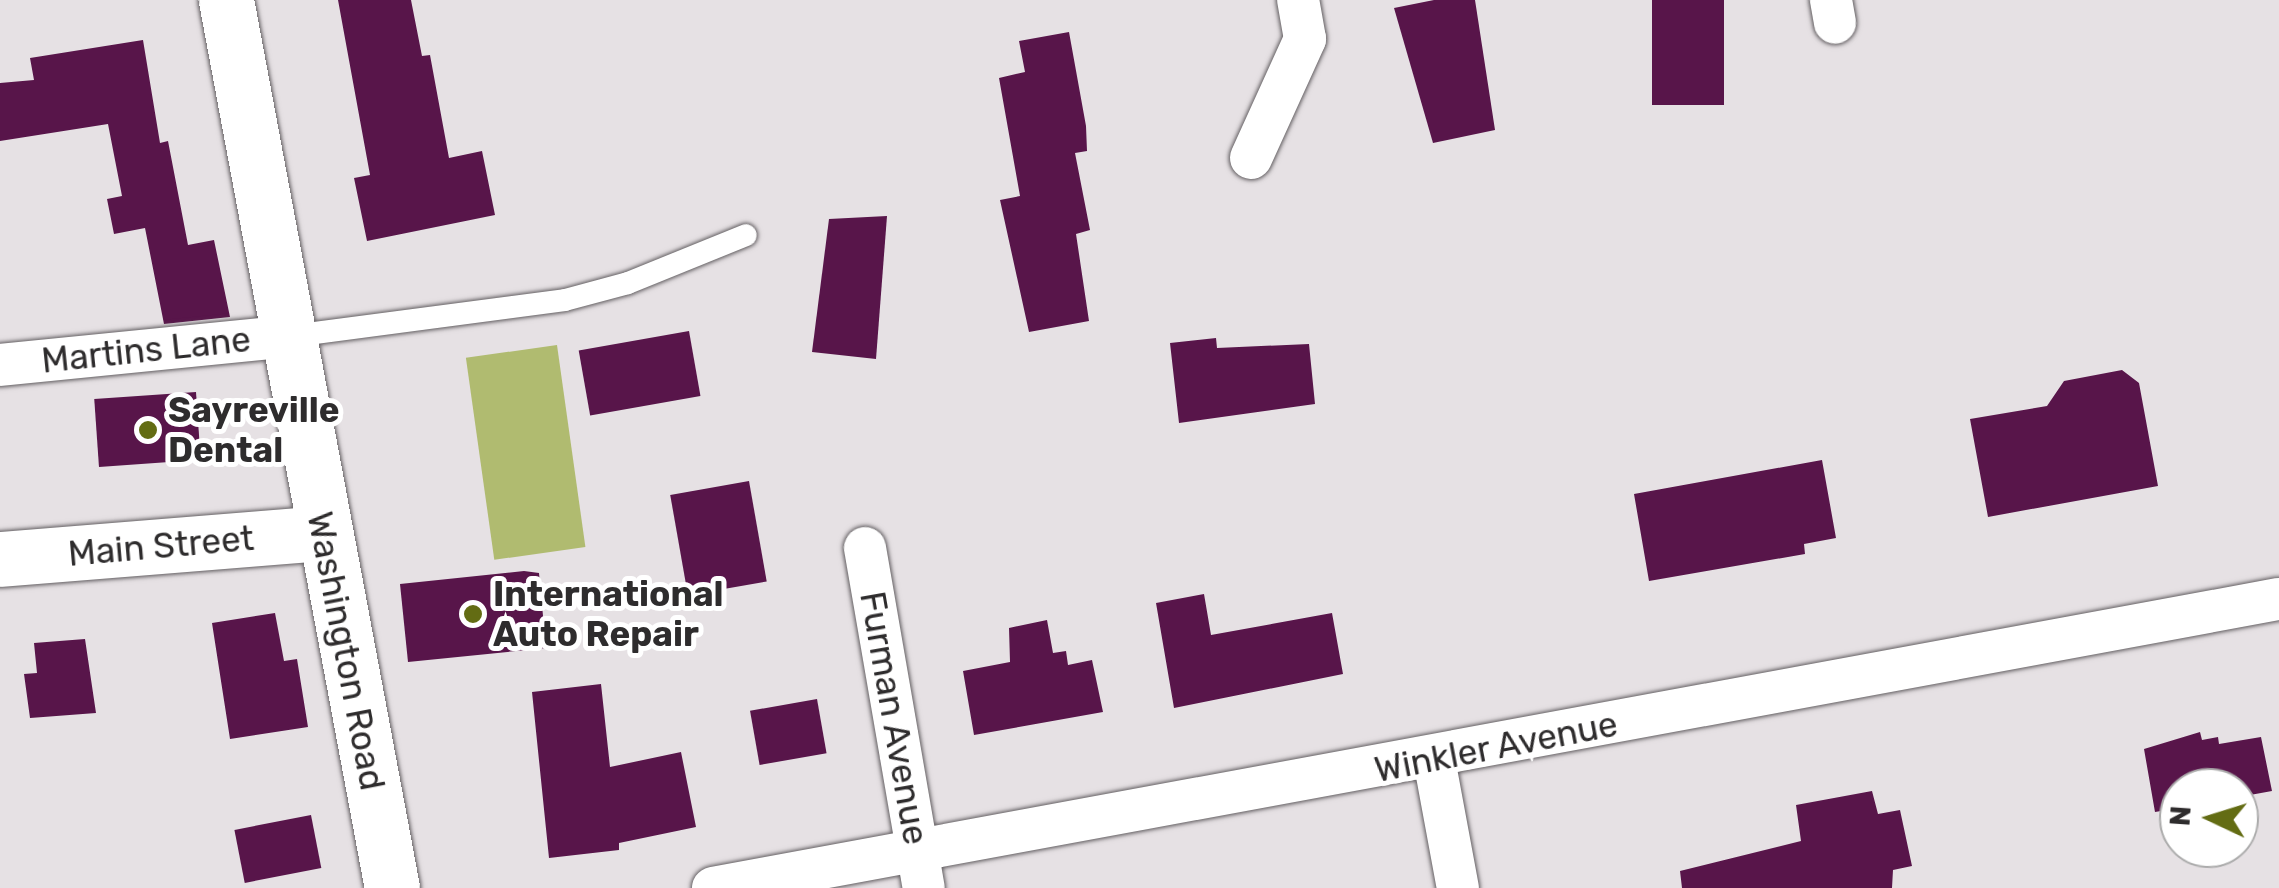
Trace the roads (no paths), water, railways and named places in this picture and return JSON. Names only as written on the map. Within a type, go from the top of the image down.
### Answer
[{"type":"main road","name":"Washington Road","points":[[226,0],[292,336],[322,533],[392,888]]},
{"type":"main road","name":"Main Street","points":[[0,559],[322,533]]},
{"type":"street","points":[[1251,158],[1305,38],[1298,0]]},
{"type":"street","name":"Martins Lane","points":[[0,365],[292,336]]},
{"type":"street","name":"Furman Avenue","points":[[866,548],[921,871]]},
{"type":"street","name":"Winkler Avenue","points":[[712,888],[921,871],[1434,759],[2279,599]]},
{"type":"street","points":[[1434,759],[1458,888]]},
{"type":"lane","points":[[292,336],[565,300],[628,283],[746,234]]},
{"type":"place","name":"Sayreville Dental","points":[[148,430]]},
{"type":"place","name":"International Auto Repair","points":[[473,614]]}]
